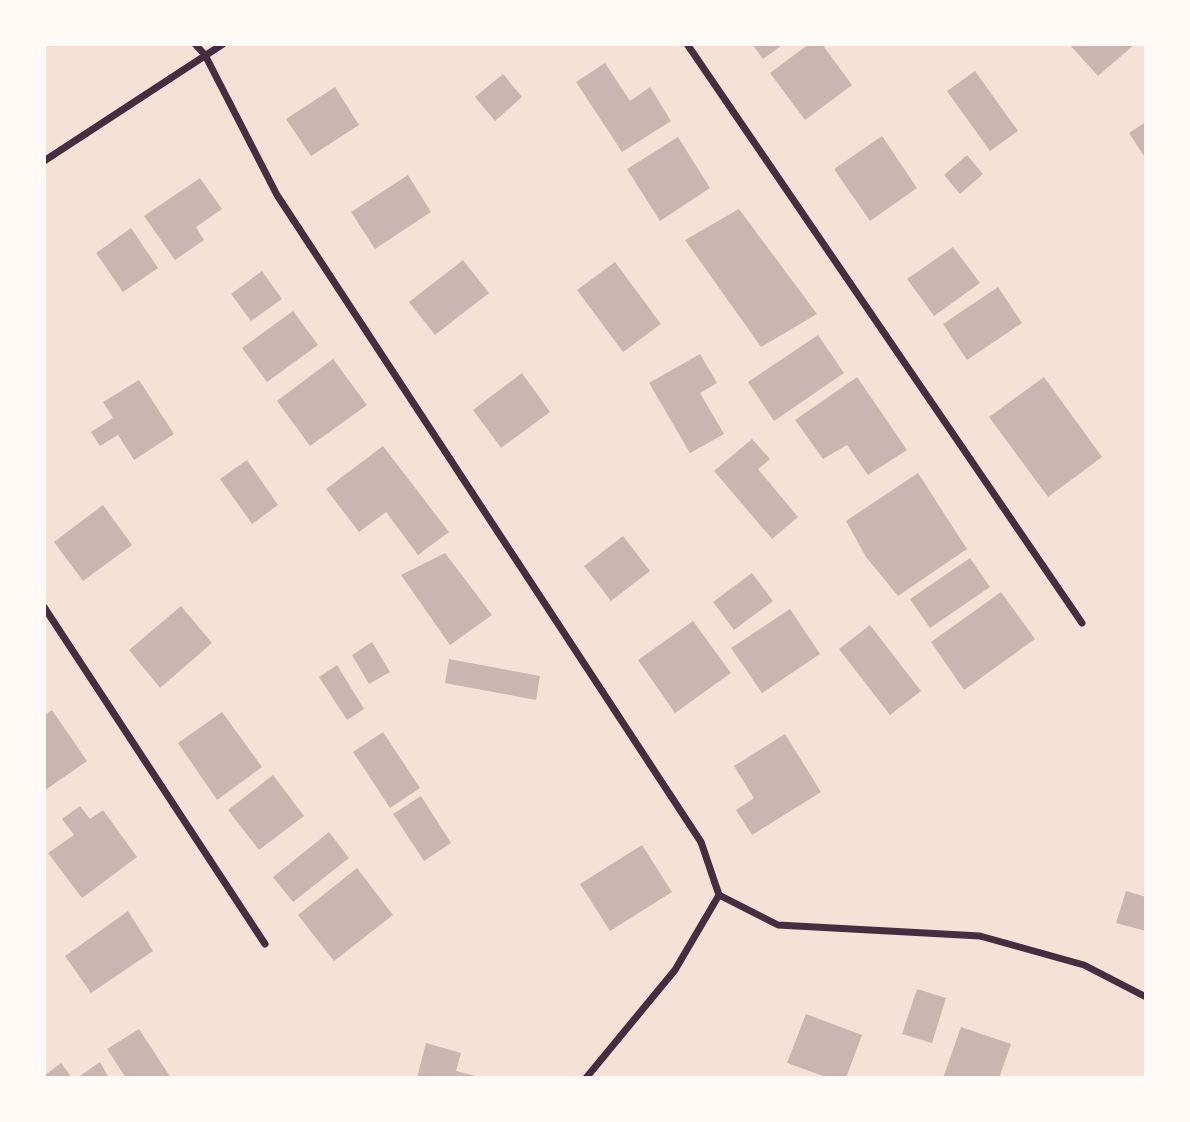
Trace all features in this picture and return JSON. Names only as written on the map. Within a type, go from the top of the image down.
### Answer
[{"type":"street","points":[[195,44],[205,55],[277,195],[701,842],[719,895],[778,925],[980,936],[1084,965],[1146,997]]},
{"type":"street","points":[[44,161],[223,44]]},
{"type":"street","points":[[688,44],[1082,623]]},
{"type":"street","points":[[44,607],[265,944]]},
{"type":"street","points":[[586,1078],[675,970],[719,895]]},
{"type":"building","points":[[752,44],[784,44],[763,59]]},
{"type":"building","points":[[809,44],[822,44],[852,85],[805,120],[770,73]]},
{"type":"building","points":[[1069,44],[1135,44],[1098,76]]},
{"type":"building","points":[[605,63],[630,101],[650,87],[671,121],[622,152],[576,82]]},
{"type":"building","points":[[975,71],[1018,131],[990,151],[947,91]]},
{"type":"building","points":[[503,74],[522,97],[495,121],[475,97]]},
{"type":"building","points":[[335,87],[359,125],[311,156],[286,119]]},
{"type":"building","points":[[1146,122],[1146,159],[1129,133]]},
{"type":"building","points":[[882,136],[917,188],[870,221],[834,169]]},
{"type":"building","points":[[678,137],[710,188],[660,221],[627,169]]},
{"type":"building","points":[[967,155],[983,174],[960,194],[944,175]]},
{"type":"building","points":[[408,175],[431,212],[375,249],[351,212]]},
{"type":"building","points":[[200,178],[222,209],[196,227],[204,240],[175,260],[144,216]]},
{"type":"building","points":[[739,209],[817,314],[761,347],[685,240]]},
{"type":"building","points":[[131,228],[158,268],[123,292],[96,253]]},
{"type":"building","points":[[953,247],[980,283],[934,316],[907,279]]},
{"type":"building","points":[[463,260],[489,293],[435,335],[409,302]]},
{"type":"building","points":[[615,262],[661,324],[623,352],[577,290]]},
{"type":"building","points":[[262,271],[282,299],[251,321],[231,294]]},
{"type":"building","points":[[998,287],[1022,323],[967,360],[943,324]]},
{"type":"building","points":[[293,311],[318,345],[267,382],[242,348]]},
{"type":"building","points":[[818,335],[844,373],[774,421],[748,382]]},
{"type":"building","points":[[700,354],[717,383],[700,393],[724,434],[690,453],[649,383]]},
{"type":"building","points":[[333,359],[367,405],[310,446],[277,401]]},
{"type":"building","points":[[522,373],[550,412],[501,448],[473,410]]},
{"type":"building","points":[[857,377],[907,450],[868,475],[847,445],[823,459],[795,420]]},
{"type":"building","points":[[1044,377],[1102,457],[1048,497],[989,417]]},
{"type":"building","points":[[139,380],[174,434],[134,460],[118,435],[100,446],[91,432],[113,418],[103,402]]},
{"type":"building","points":[[752,439],[770,459],[758,469],[798,517],[772,539],[714,471]]},
{"type":"building","points":[[383,446],[449,532],[418,555],[386,512],[359,532],[326,489]]},
{"type":"building","points":[[247,460],[278,505],[252,524],[220,479]]},
{"type":"building","points":[[918,473],[967,549],[898,596],[866,557],[846,521]]},
{"type":"building","points":[[103,505],[132,545],[83,581],[54,542]]},
{"type":"building","points":[[623,536],[650,571],[611,601],[584,566]]},
{"type":"building","points":[[445,553],[492,615],[450,645],[401,575]]},
{"type":"building","points":[[970,558],[990,587],[930,628],[910,599]]},
{"type":"building","points":[[752,573],[773,601],[734,630],[713,602]]},
{"type":"building","points":[[1001,592],[1035,639],[964,690],[931,642]]},
{"type":"building","points":[[181,606],[212,643],[160,688],[129,650]]},
{"type":"building","points":[[790,609],[820,654],[762,693],[731,648]]},
{"type":"building","points":[[693,621],[731,673],[675,713],[638,660]]},
{"type":"building","points":[[870,625],[921,691],[890,715],[839,649]]},
{"type":"building","points":[[372,642],[390,672],[369,684],[352,655]]},
{"type":"building","points":[[449,659],[540,676],[536,700],[445,683]]},
{"type":"building","points":[[337,665],[364,709],[347,720],[319,677]]},
{"type":"building","points":[[52,710],[87,761],[44,791],[44,716]]},
{"type":"building","points":[[222,712],[262,767],[217,800],[178,743]]},
{"type":"building","points":[[383,732],[420,788],[390,808],[353,752]]},
{"type":"building","points":[[785,734],[821,792],[752,835],[736,810],[754,798],[734,766]]},
{"type":"building","points":[[273,775],[304,816],[259,850],[228,810]]},
{"type":"building","points":[[421,796],[451,843],[424,861],[393,814]]},
{"type":"building","points":[[80,806],[90,819],[103,810],[137,857],[82,898],[48,853],[74,835],[62,819]]},
{"type":"building","points":[[329,832],[349,858],[293,902],[273,877]]},
{"type":"building","points":[[642,845],[672,892],[610,931],[580,884]]},
{"type":"building","points":[[357,868],[393,915],[334,961],[298,915]]},
{"type":"building","points":[[1126,891],[1146,897],[1146,931],[1116,923]]},
{"type":"building","points":[[128,911],[153,951],[91,993],[65,956]]},
{"type":"building","points":[[917,989],[946,998],[932,1043],[902,1034]]},
{"type":"building","points":[[806,1014],[862,1035],[846,1078],[829,1078],[787,1063]]},
{"type":"building","points":[[961,1027],[1011,1044],[999,1078],[943,1078]]},
{"type":"building","points":[[139,1029],[171,1078],[126,1078],[107,1049]]},
{"type":"building","points":[[426,1043],[461,1053],[456,1071],[483,1078],[417,1078]]},
{"type":"building","points":[[100,1062],[109,1078],[77,1078]]},
{"type":"building","points":[[61,1063],[72,1078],[44,1078],[44,1076]]}]
